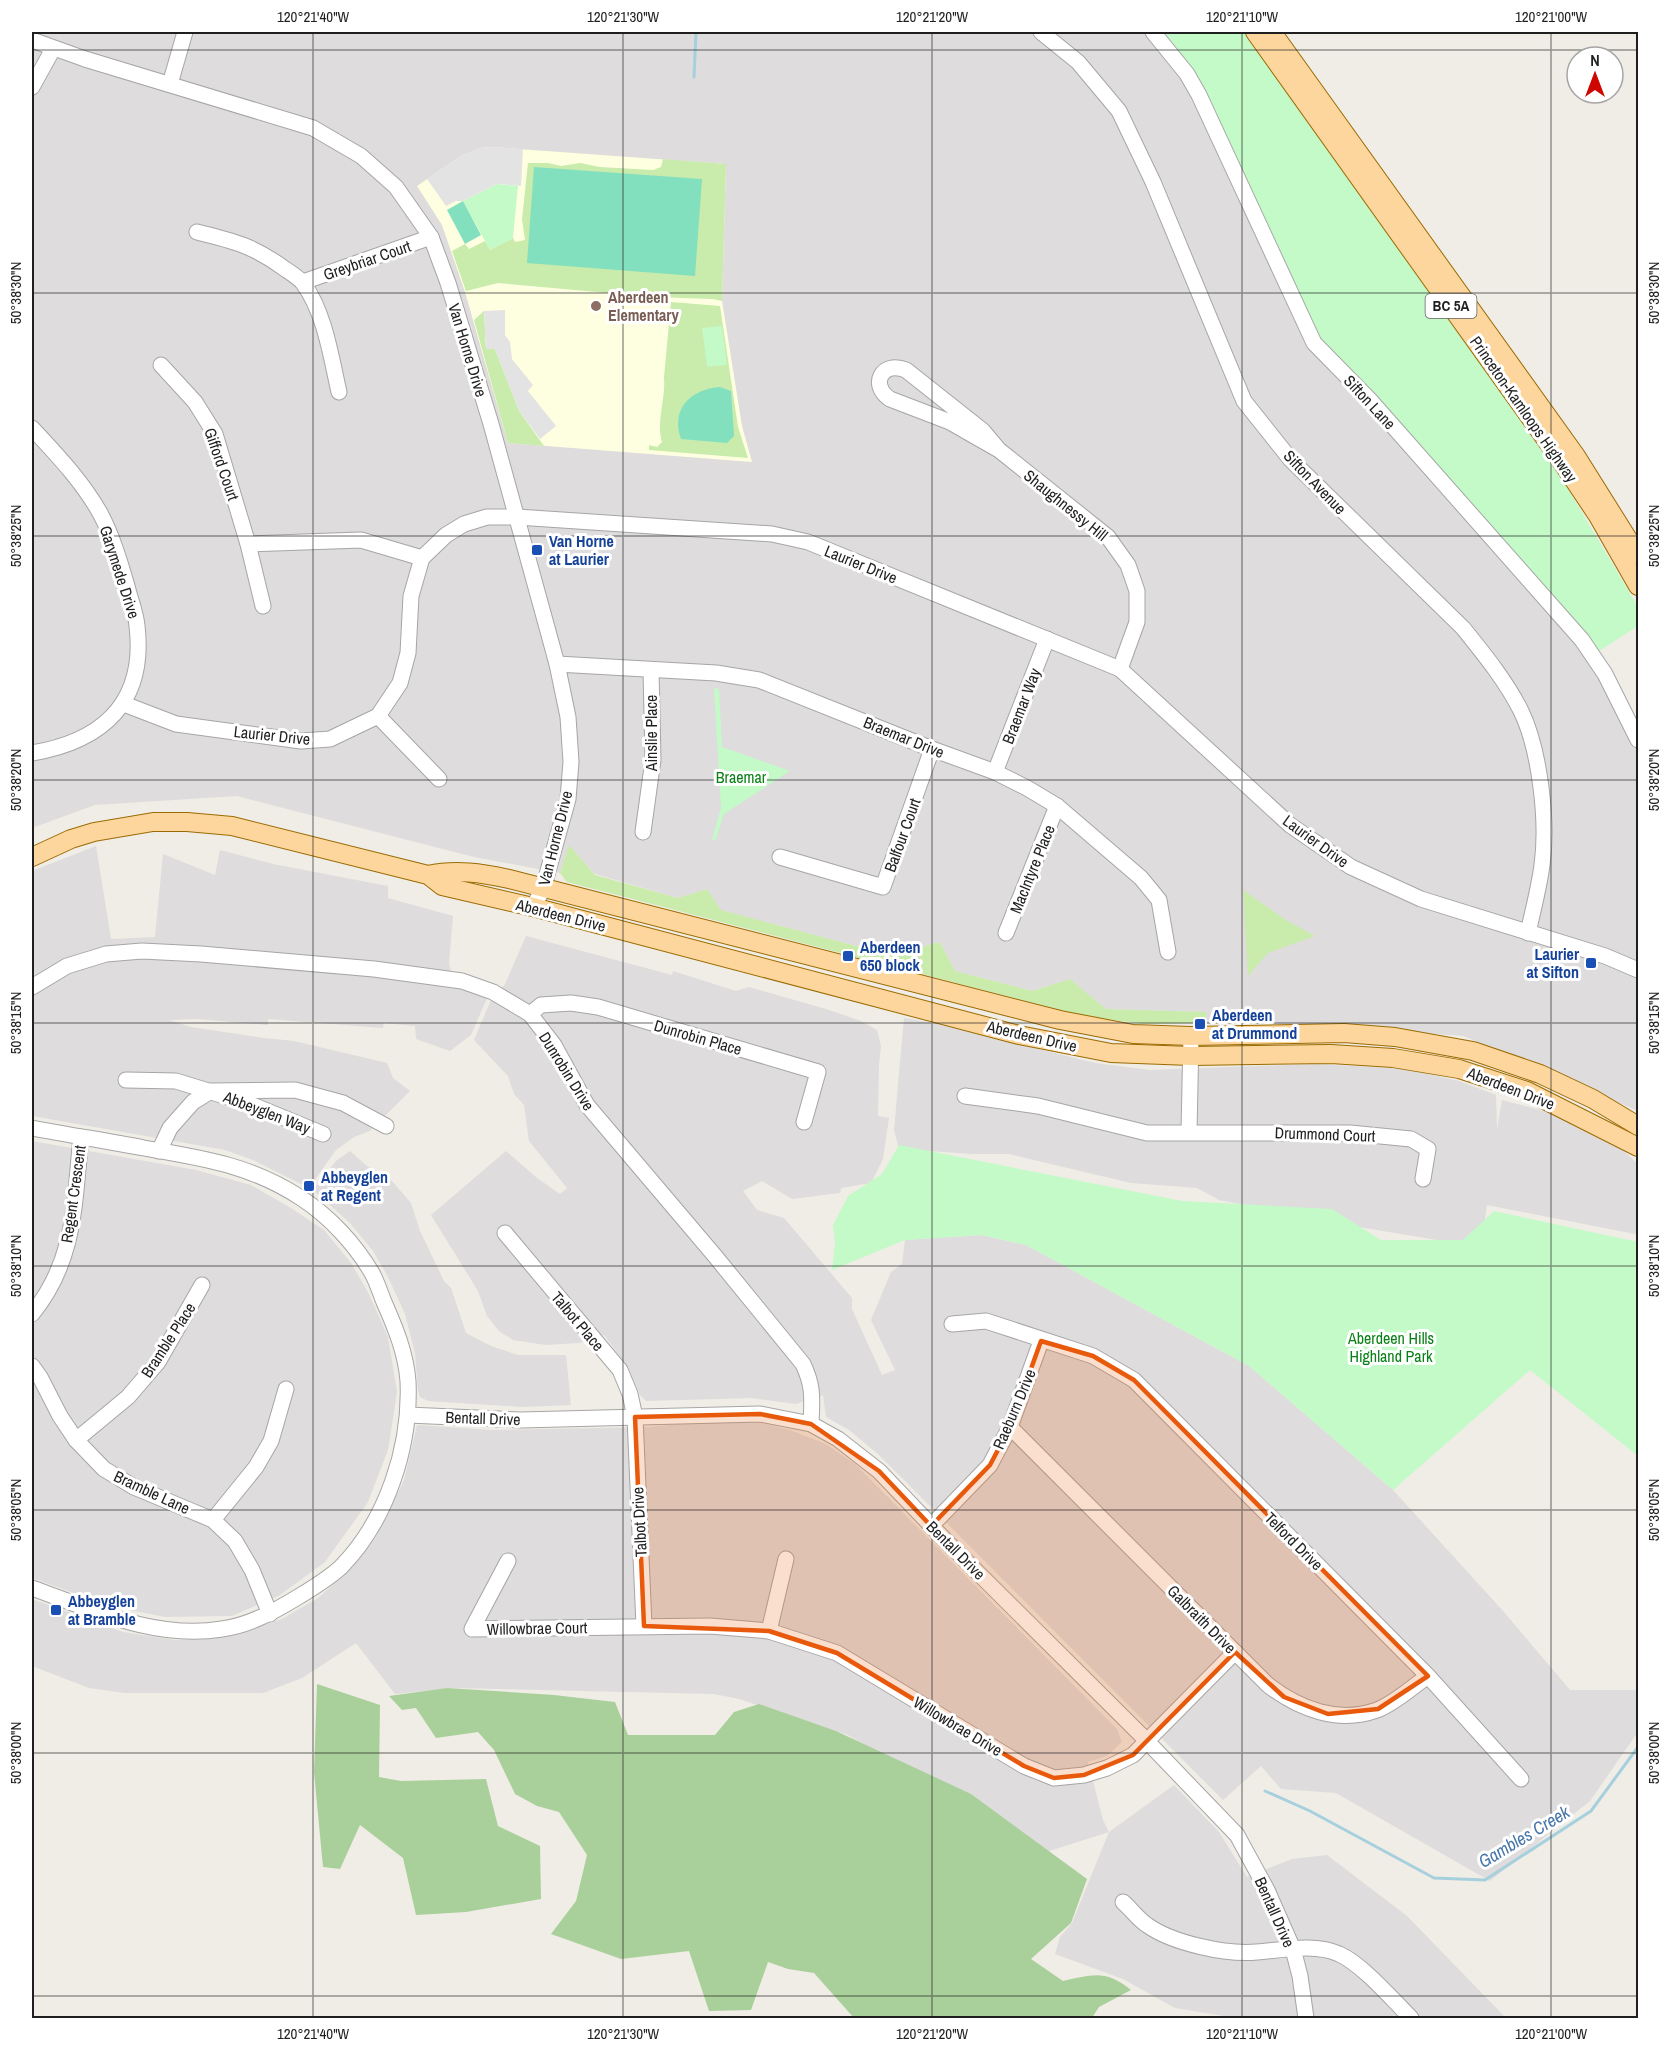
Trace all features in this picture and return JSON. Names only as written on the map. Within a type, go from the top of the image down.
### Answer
[{"type":"main road","name":"Princeton-Kamloops Highway","points":[[1255,32],[1562,462],[1598,516],[1638,586]]},
{"type":"main road","name":"Princeton-Kamloops Highway","points":[[1272,32],[1576,456],[1638,555]]},
{"type":"main road","name":"Aberdeen Drive","points":[[32,857],[71,839],[94,832],[153,822],[232,826],[429,875],[447,872],[478,873],[1060,1020],[1133,1034],[1191,1036],[1344,1032],[1395,1037],[1473,1051],[1540,1074],[1593,1099],[1638,1126]]},
{"type":"main road","name":"Aberdeen Drive","points":[[429,875],[442,886],[533,907],[1019,1035],[1111,1053],[1191,1056],[1331,1054],[1393,1058],[1459,1069],[1527,1091],[1638,1147]]},
{"type":"street","points":[[170,84],[185,32]]},
{"type":"street","name":"Sifton Avenue","points":[[1041,32],[1078,62],[1119,111],[1153,182],[1244,401],[1291,460],[1462,628],[1485,654],[1522,712],[1536,758],[1543,807],[1544,839],[1542,867],[1528,933]]},
{"type":"street","name":"Sifton Lane","points":[[1152,32],[1187,74],[1199,94],[1314,343],[1369,399],[1582,640],[1605,674],[1638,740]]},
{"type":"street","name":"Van Horne Drive","points":[[32,40],[53,49],[313,128],[361,156],[396,187],[432,237],[455,305],[517,517],[557,664],[568,717],[571,762],[568,799],[543,889],[533,907]]},
{"type":"street","points":[[32,87],[53,49]]},
{"type":"street","name":"Greybriar Court","points":[[197,232],[245,244],[303,282],[317,309],[339,392]]},
{"type":"street","name":"Greybriar Court","points":[[303,282],[432,237]]},
{"type":"street","name":"Gifford Court","points":[[160,364],[195,402],[215,434],[248,544],[263,606]]},
{"type":"street","name":"Shaughnessy Hill","points":[[999,450],[983,431],[906,370],[898,367],[883,372],[879,379],[879,387],[883,395],[950,423],[999,450],[1108,537],[1128,565],[1137,591],[1137,622],[1120,669]]},
{"type":"street","name":"Garymede Drive","points":[[32,428],[71,469],[101,514],[122,570],[137,625],[138,662],[124,704],[110,720],[83,738],[32,753]]},
{"type":"street","name":"Laurier Drive","points":[[422,558],[446,535],[465,524],[487,517],[772,534],[799,540],[1120,669],[1290,825],[1352,867],[1421,899],[1605,956],[1638,970]]},
{"type":"street","points":[[248,544],[361,540],[422,558],[411,596],[408,653],[400,681],[378,716],[439,779]]},
{"type":"street","name":"Braemar Way","points":[[995,772],[1047,639]]},
{"type":"street","name":"Braemar Drive","points":[[557,664],[716,673],[759,680],[995,772],[1057,806],[1142,878],[1159,900],[1168,952]]},
{"type":"street","name":"Ainslie Place","points":[[643,832],[653,760],[651,669]]},
{"type":"street","name":"Laurier Drive","points":[[124,704],[176,724],[301,741],[330,739],[378,716]]},
{"type":"street","name":"Balfour Court","points":[[780,857],[883,887],[932,749]]},
{"type":"street","name":"MacIntyre Place","points":[[1006,933],[1057,806]]},
{"type":"street","name":"Dunrobin Drive","points":[[32,987],[67,966],[106,954],[142,951],[374,969],[462,981],[493,992],[530,1014],[554,1045],[587,1105],[803,1364],[810,1378],[813,1392],[811,1424]]},
{"type":"street","name":"Dunrobin Place","points":[[530,1014],[542,1005],[571,1003],[597,1007],[818,1072],[804,1122]]},
{"type":"street","points":[[1189,1132],[1191,1036]]},
{"type":"street","name":"Abbeyglen Way","points":[[126,1080],[176,1081],[250,1104],[323,1134]]},
{"type":"street","name":"Abbeyglen Way","points":[[159,1151],[170,1128],[193,1102],[211,1091],[295,1090],[343,1104],[386,1126]]},
{"type":"street","name":"Drummond Court","points":[[965,1096],[1038,1106],[1147,1133],[1350,1132],[1411,1139],[1428,1149],[1423,1179]]},
{"type":"street","points":[[32,1128],[225,1162],[269,1179],[303,1199],[342,1233],[372,1273],[399,1335],[408,1379],[408,1415],[399,1461],[384,1502],[364,1539],[340,1567],[325,1580],[270,1614],[223,1629],[174,1632],[131,1623],[32,1588]]},
{"type":"street","name":"Regent Crescent","points":[[32,1314],[45,1297],[63,1263],[73,1221],[81,1137]]},
{"type":"street","name":"Talbot Place","points":[[506,1233],[620,1370],[630,1394],[635,1417]]},
{"type":"street","name":"Bramble Place","points":[[76,1440],[128,1397],[158,1362],[202,1285]]},
{"type":"street","name":"Telford Drive","points":[[952,1324],[986,1321],[1041,1341],[1093,1356],[1134,1380],[1428,1676],[1521,1779]]},
{"type":"street","name":"Raeburn Drive","points":[[931,1526],[990,1465],[1010,1427],[1041,1341]]},
{"type":"street","name":"Bramble Lane","points":[[32,1366],[76,1440],[104,1469],[134,1487],[213,1520],[235,1541],[252,1570],[270,1614]]},
{"type":"street","points":[[213,1520],[256,1467],[271,1441],[286,1389]]},
{"type":"street","name":"Bentall Drive","points":[[408,1415],[521,1420],[759,1414],[811,1424],[838,1439],[879,1471],[1237,1835],[1268,1890],[1293,1950],[1300,1976],[1306,2019]]},
{"type":"street","name":"Talbot Drive","points":[[635,1417],[644,1626]]},
{"type":"street","name":"Galbraith Drive","points":[[1010,1427],[1268,1685],[1284,1697],[1303,1707],[1329,1714],[1353,1715],[1378,1709],[1428,1676]]},
{"type":"street","points":[[769,1631],[786,1559]]},
{"type":"street","name":"Willowbrae Court","points":[[508,1561],[472,1629],[644,1626]]},
{"type":"street","name":"Willowbrae Drive","points":[[644,1626],[710,1626],[769,1631],[837,1653],[1024,1766],[1054,1778],[1084,1775],[1107,1768],[1133,1755],[1235,1652]]},
{"type":"street","points":[[1123,1902],[1147,1925],[1183,1941],[1208,1948],[1254,1952],[1320,1949],[1339,1954],[1356,1965],[1411,2019]]},
{"type":"highlighted area","points":[[1041,1341],[1093,1356],[1134,1380],[1428,1676],[1378,1709],[1328,1714],[1284,1697],[1235,1652],[1133,1755],[1084,1775],[1054,1778],[1024,1766],[837,1653],[769,1631],[644,1626],[635,1417],[760,1414],[811,1424],[879,1471],[931,1526],[990,1465],[1010,1427]]},
{"type":"shaded area","points":[[32,32],[1162,32],[1174,44],[1249,193],[1596,653],[1638,722],[1638,1111],[1464,1036],[1291,1024],[1206,1023],[1206,1012],[1106,1009],[1070,979],[1032,991],[955,971],[940,942],[890,955],[720,910],[707,889],[678,898],[595,874],[569,846],[560,873],[474,857],[237,796],[95,805],[32,828]]},
{"type":"shaded area","name":"Aberdeen Elementary","points":[[480,148],[726,164],[722,301],[742,426],[752,462],[508,443],[465,292],[442,225],[417,186],[461,156]]},
{"type":"shaded area","points":[[480,148],[523,149],[521,186],[497,184],[463,201],[456,201],[446,206],[427,179],[461,156]]},
{"type":"shaded area","points":[[505,310],[505,335],[510,342],[512,359],[533,385],[528,391],[556,426],[540,439],[519,411],[495,349],[486,349],[484,311]]},
{"type":"shaded area","points":[[96,846],[111,939],[155,937],[163,854],[215,875],[220,850],[273,864],[388,886],[388,898],[453,916],[449,963],[454,987],[487,998],[471,1035],[450,1051],[416,1039],[415,1026],[384,1023],[383,1028],[268,1019],[268,1025],[197,1019],[169,1020],[191,1027],[294,1041],[387,1063],[393,1078],[410,1091],[370,1131],[354,1137],[336,1150],[309,1188],[253,1160],[225,1150],[32,1116],[32,871]]},
{"type":"shaded area","points":[[526,936],[672,975],[673,971],[736,991],[749,987],[826,1009],[861,1021],[877,1030],[881,1046],[878,1116],[889,1118],[883,1159],[871,1183],[841,1188],[840,1193],[792,1199],[762,1181],[743,1191],[757,1210],[784,1218],[852,1298],[852,1309],[882,1375],[895,1370],[871,1320],[891,1272],[902,1264],[905,1240],[981,1235],[1026,1245],[1249,1366],[1393,1490],[1503,1611],[1570,1690],[1638,1690],[1638,1732],[1590,1801],[1490,1881],[1336,1793],[1281,1789],[1261,1766],[1223,1800],[879,1455],[849,1430],[826,1417],[823,1395],[796,1404],[751,1398],[646,1401],[640,1395],[628,1367],[604,1335],[579,1343],[546,1345],[513,1340],[499,1331],[487,1316],[478,1291],[431,1215],[506,1151],[537,1178],[560,1194],[567,1188],[529,1141],[524,1105],[514,1094],[508,1076],[474,1040],[491,1000],[505,984]]},
{"type":"shaded area","points":[[904,1018],[939,1024],[1095,1063],[1150,1070],[1316,1064],[1407,1069],[1459,1081],[1496,1095],[1497,1130],[1502,1100],[1548,1112],[1624,1151],[1638,1164],[1638,1231],[1635,1234],[1487,1205],[1482,1240],[1455,1243],[1219,1200],[1197,1188],[1131,1183],[1009,1154],[899,1149],[894,1130]]},
{"type":"shaded area","points":[[32,1141],[196,1170],[251,1185],[324,1230],[351,1263],[369,1294],[388,1337],[397,1392],[388,1450],[368,1502],[325,1562],[280,1595],[232,1616],[165,1617],[110,1606],[32,1578]]},
{"type":"shaded area","points":[[350,1151],[367,1166],[391,1180],[411,1203],[420,1231],[444,1281],[451,1288],[466,1333],[491,1346],[518,1355],[566,1355],[571,1405],[522,1407],[428,1401],[420,1397],[415,1353],[405,1314],[387,1275],[373,1251],[350,1223],[313,1190],[336,1161]]},
{"type":"shaded area","points":[[698,1422],[761,1423],[790,1430],[826,1444],[855,1464],[1117,1729],[1122,1742],[1107,1756],[1088,1762],[1103,1820],[1109,1832],[1043,1853],[848,1735],[739,1699],[714,1694],[453,1688],[395,1694],[356,1643],[302,1678],[263,1693],[124,1693],[89,1688],[32,1666],[32,1599],[123,1632],[175,1640],[213,1639],[244,1632],[282,1619],[318,1598],[353,1567],[376,1537],[404,1480],[417,1425],[491,1430],[649,1427]]},
{"type":"shaded area","points":[[1174,1785],[1219,1832],[1247,1877],[1292,1859],[1327,1855],[1407,1916],[1506,2018],[1236,2018],[1175,2008],[1123,1979],[1055,1954],[1060,1937],[1072,1923],[1109,1832]]},
{"type":"green space","points":[[1162,32],[1244,32],[1565,484],[1638,607],[1638,626],[1596,653],[1316,336],[1249,193],[1174,44]]},
{"type":"green space","points":[[663,159],[726,164],[722,301],[498,283],[466,291],[452,251],[465,244],[469,249],[485,241],[490,250],[513,238],[515,242],[525,240],[522,219],[528,163],[548,163],[561,166],[580,163],[600,167],[653,170],[661,167]]},
{"type":"green space","points":[[534,167],[702,179],[695,276],[527,263]]},
{"type":"green space","points":[[497,184],[518,186],[513,238],[490,250],[463,201]]},
{"type":"green space","points":[[463,201],[481,235],[465,244],[447,210]]},
{"type":"green space","points":[[671,302],[720,306],[738,427],[748,458],[649,450],[649,445],[657,447],[662,442],[661,418]]},
{"type":"green space","points":[[484,311],[486,349],[495,349],[519,411],[544,446],[508,443],[474,320]]},
{"type":"green space","points":[[722,326],[727,365],[707,367],[702,328]]},
{"type":"green space","points":[[720,387],[731,391],[734,436],[727,443],[681,439],[678,418],[686,403],[700,392]]},
{"type":"green space","name":"Braemar","points":[[714,688],[719,689],[722,747],[790,771],[724,814],[715,841],[712,840],[721,808]]},
{"type":"green space","points":[[569,845],[595,875],[678,898],[707,889],[721,910],[890,955],[940,942],[955,971],[1032,991],[1070,979],[1106,1009],[1206,1012],[1206,1023],[1144,1024],[1084,1016],[567,882],[560,873]]},
{"type":"green space","points":[[1243,890],[1286,920],[1315,936],[1268,953],[1248,976]]},
{"type":"green space","name":"Aberdeen Hills Highland Park","points":[[899,1145],[1182,1201],[1332,1209],[1381,1240],[1463,1240],[1494,1211],[1638,1242],[1638,1456],[1530,1370],[1393,1490],[1249,1366],[1026,1245],[981,1235],[905,1240],[832,1270],[835,1242],[833,1225],[848,1196],[882,1174]]},
{"type":"green space","points":[[317,1684],[380,1705],[379,1777],[401,1781],[486,1779],[498,1826],[540,1846],[541,1899],[466,1912],[416,1915],[403,1858],[360,1825],[340,1869],[323,1867],[314,1772]]},
{"type":"green space","points":[[447,1688],[554,1695],[615,1702],[628,1735],[715,1735],[734,1712],[759,1704],[836,1731],[971,1794],[1087,1879],[1071,1923],[1031,1959],[1063,1981],[1098,1975],[1106,1976],[1131,1990],[1099,2007],[1092,2018],[854,2018],[814,1973],[788,1969],[768,1962],[751,2010],[709,2011],[689,1951],[621,1959],[551,1934],[576,1901],[587,1855],[559,1812],[537,1806],[515,1794],[494,1750],[478,1732],[436,1738],[416,1708],[402,1710],[389,1696]]},
{"type":"waterway","points":[[694,77],[696,32]]},
{"type":"waterway","name":"Gambles Creek","points":[[1265,1791],[1310,1811],[1434,1878],[1485,1880],[1591,1811],[1638,1747]]},
{"type":"place","name":"Aberdeen Elementary","points":[[596,306]]},
{"type":"place","name":"Van Horne at Laurier","points":[[537,550]]},
{"type":"place","name":"Aberdeen 650 block","points":[[848,956]]},
{"type":"place","name":"Laurier at Sifton","points":[[1591,963]]},
{"type":"place","name":"Aberdeen at Drummond","points":[[1200,1024]]},
{"type":"place","name":"Abbeyglen at Regent","points":[[309,1186]]},
{"type":"place","name":"Abbeyglen at Bramble","points":[[56,1610]]}]
